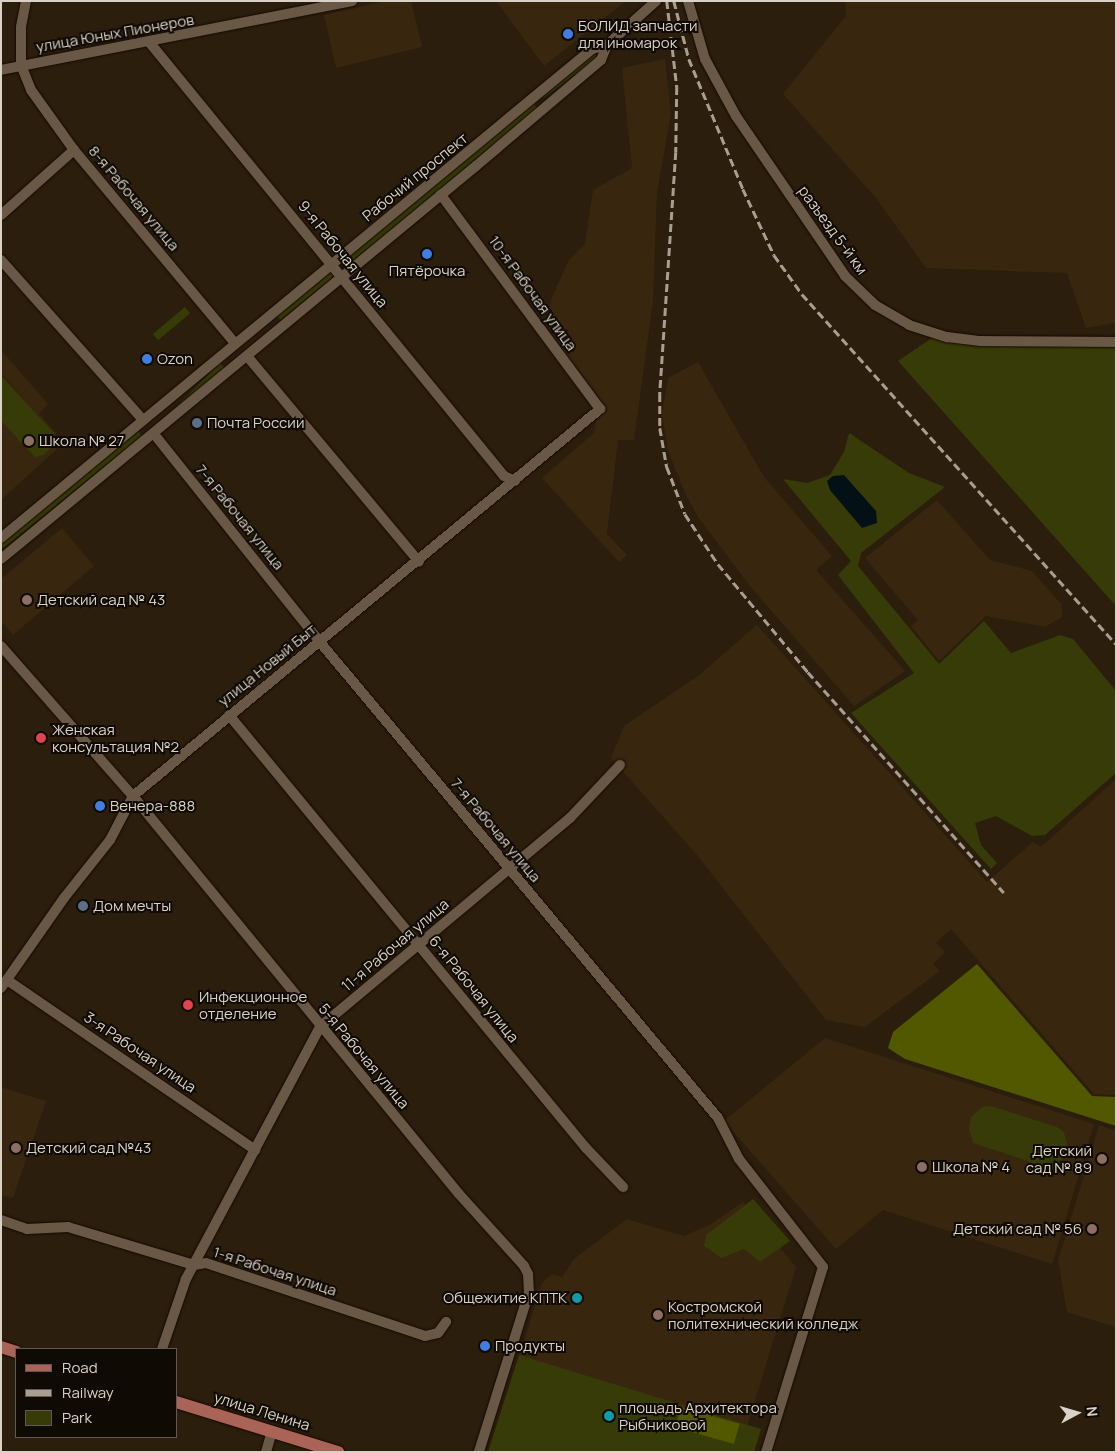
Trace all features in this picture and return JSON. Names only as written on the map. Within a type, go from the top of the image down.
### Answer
[{"type":"main road","points":[[1,1347],[15,1352]]},
{"type":"main road","name":"улица Ленина","points":[[178,1403],[338,1452]]},
{"type":"street","points":[[21,65],[21,27],[26,1]]},
{"type":"street","name":"улица Юных Пионеров","points":[[1,70],[150,43],[352,1]]},
{"type":"street","name":"Рабочий проспект","points":[[1,538],[592,50],[607,45],[656,1]]},
{"type":"street","name":"разъезд 5-й км","points":[[688,1],[705,59],[736,116],[845,276],[875,306],[909,325],[947,337],[980,341],[1116,342]]},
{"type":"street","name":"9-я Рабочая улица","points":[[150,43],[504,476],[515,481]]},
{"type":"street","name":"Рабочий проспект","points":[[1,559],[154,434],[601,60],[607,45]]},
{"type":"street","name":"8-я Рабочая улица","points":[[21,65],[31,90],[74,150],[239,340]]},
{"type":"street","points":[[1,215],[74,150]]},
{"type":"street","name":"10-я Рабочая улица","points":[[441,195],[600,409]]},
{"type":"street","points":[[1,260],[143,420]]},
{"type":"street","points":[[252,337],[256,342],[251,353],[238,356],[234,352],[239,340],[252,337]]},
{"type":"street","points":[[251,353],[419,562]]},
{"type":"street","name":"улица Новый Быт","points":[[4,984],[64,898],[110,840],[133,796],[229,715],[419,562],[600,409]]},
{"type":"street","name":"7-я Рабочая улица","points":[[154,434],[320,641],[718,1118],[739,1159],[823,1267],[766,1452]]},
{"type":"street","name":"5-я Рабочая улица","points":[[1,646],[133,796],[320,1027],[528,1274],[529,1292],[479,1452]]},
{"type":"street","name":"6-я Рабочая улица","points":[[229,715],[586,1148],[623,1187]]},
{"type":"street","name":"11-я Рабочая улица","points":[[162,1348],[186,1279],[320,1027],[570,818],[620,765]]},
{"type":"street","name":"3-я Рабочая улица","points":[[4,984],[255,1150]]},
{"type":"street","name":"1-я Рабочая улица","points":[[1,1220],[27,1229],[68,1227],[194,1265],[206,1263],[425,1336],[438,1333],[446,1322]]},
{"type":"street","points":[[266,1452],[272,1431]]},
{"type":"shaded area","points":[[385,1],[411,1],[422,47],[336,68],[324,15]]},
{"type":"shaded area","points":[[496,1],[626,1],[544,66]]},
{"type":"shaded area","points":[[845,1],[1116,1],[1116,323],[1086,328],[1067,273],[926,268],[876,198],[783,94],[846,16]]},
{"type":"shaded area","points":[[665,59],[671,114],[657,192],[653,301],[634,440],[618,440],[607,534],[627,555],[619,562],[542,478],[594,433],[600,399],[570,361],[546,323],[552,297],[569,260],[585,244],[593,190],[632,168],[622,68]]},
{"type":"shaded area","name":"Школа № 27","points":[[1,350],[48,404],[39,414],[56,433],[57,449],[1,500],[1,374],[35,409],[1,373]]},
{"type":"shaded area","points":[[698,362],[764,477],[832,556],[816,570],[905,671],[854,706],[749,585],[698,517],[686,495],[668,451],[662,414],[668,378]]},
{"type":"shaded area","points":[[844,475],[876,511],[877,523],[862,528],[830,490],[827,481],[833,476]]},
{"type":"shaded area","points":[[937,500],[990,560],[1032,571],[1062,605],[1062,617],[1045,627],[986,616],[939,661],[911,626],[918,620],[865,558]]},
{"type":"shaded area","name":"Детский сад № 43","points":[[62,528],[94,566],[13,635],[1,621],[1,579]]},
{"type":"shaded area","points":[[757,625],[987,882],[1033,842],[1041,847],[1116,779],[1116,1095],[1094,1094],[951,929],[936,943],[945,952],[933,964],[940,971],[865,1027],[826,1020],[697,855],[611,758],[624,726],[698,676]]},
{"type":"shaded area","name":"Школа № 4","points":[[825,1038],[1094,1124],[1052,1264],[883,1210],[836,1249],[724,1121]]},
{"type":"shaded area","name":"Детский сад №43","points":[[1,1087],[46,1101],[13,1198],[1,1195]]},
{"type":"shaded area","name":"Детский сад № 56","points":[[1099,1125],[1116,1131],[1116,1327],[1067,1312],[1058,1261]]},
{"type":"shaded area","name":"Костромской политехнический колледж","points":[[743,1202],[796,1267],[739,1452],[490,1452],[542,1283],[552,1274],[562,1277],[574,1259],[627,1219],[684,1236],[711,1224]]},
{"type":"green space","points":[[595,53],[598,57],[544,98],[541,94]]},
{"type":"green space","points":[[534,104],[537,108],[348,265],[344,259]]},
{"type":"green space","points":[[331,271],[335,276],[280,320],[277,315]]},
{"type":"green space","points":[[185,307],[190,313],[158,340],[153,334]]},
{"type":"green space","points":[[932,338],[1061,347],[1116,344],[1116,606],[898,361]]},
{"type":"green space","points":[[220,363],[224,367],[158,433],[154,429]]},
{"type":"green space","points":[[1,376],[54,433],[54,444],[44,455],[35,457],[1,421]]},
{"type":"green space","points":[[138,431],[142,436],[3,548],[1,542]]},
{"type":"green space","points":[[849,433],[909,473],[945,487],[861,553],[858,566],[939,664],[984,621],[1011,653],[1060,635],[1073,639],[1116,691],[1116,773],[1045,835],[1032,836],[996,816],[975,823],[981,845],[997,863],[991,869],[851,713],[914,673],[838,575],[851,561],[783,479],[807,483],[830,475],[844,452]]},
{"type":"green space","points":[[977,964],[1092,1096],[1116,1097],[1116,1126],[905,1059],[888,1048],[893,1032]]},
{"type":"green space","points":[[991,1106],[1057,1127],[1064,1132],[1067,1144],[1062,1160],[1046,1167],[973,1143],[969,1129],[971,1117],[982,1107]]},
{"type":"green space","points":[[753,1199],[790,1241],[760,1262],[744,1249],[721,1258],[704,1246],[706,1235]]},
{"type":"green space","name":"площадь Архитектора Рыбниковой","points":[[519,1355],[761,1429],[754,1452],[488,1452]]},
{"type":"green space","points":[[681,1407],[740,1424],[734,1444],[675,1427]]},
{"type":"railway","points":[[667,1],[677,87],[676,152],[660,394],[660,428],[667,467],[685,514],[718,564],[808,672],[1004,893]]},
{"type":"railway","points":[[674,1],[689,59],[743,189],[774,255],[802,294],[1116,644]]},
{"type":"place","name":"БОЛИД запчасти для иномарок","points":[[568,34]]},
{"type":"place","name":"Пятёрочка","points":[[427,254]]},
{"type":"place","name":"Ozon","points":[[147,359]]},
{"type":"place","name":"Почта России","points":[[197,423]]},
{"type":"place","name":"Школа № 27","points":[[29,441]]},
{"type":"place","name":"Детский сад № 43","points":[[27,600]]},
{"type":"place","name":"Женская консультация №2","points":[[41,738]]},
{"type":"place","name":"Венера-888","points":[[100,806]]},
{"type":"place","name":"Дом мечты","points":[[83,906]]},
{"type":"place","name":"Инфекционное отделение","points":[[188,1005]]},
{"type":"place","name":"Детский сад №43","points":[[16,1148]]},
{"type":"place","name":"Детский сад № 89","points":[[1102,1159]]},
{"type":"place","name":"Школа № 4","points":[[922,1167]]},
{"type":"place","name":"Детский сад № 56","points":[[1092,1229]]},
{"type":"place","name":"Общежитие КПТК","points":[[577,1298]]},
{"type":"place","name":"Костромской политехнический колледж","points":[[658,1315]]},
{"type":"place","name":"Продукты","points":[[485,1346]]},
{"type":"place","name":"площадь Архитектора Рыбниковой","points":[[609,1416]]}]
